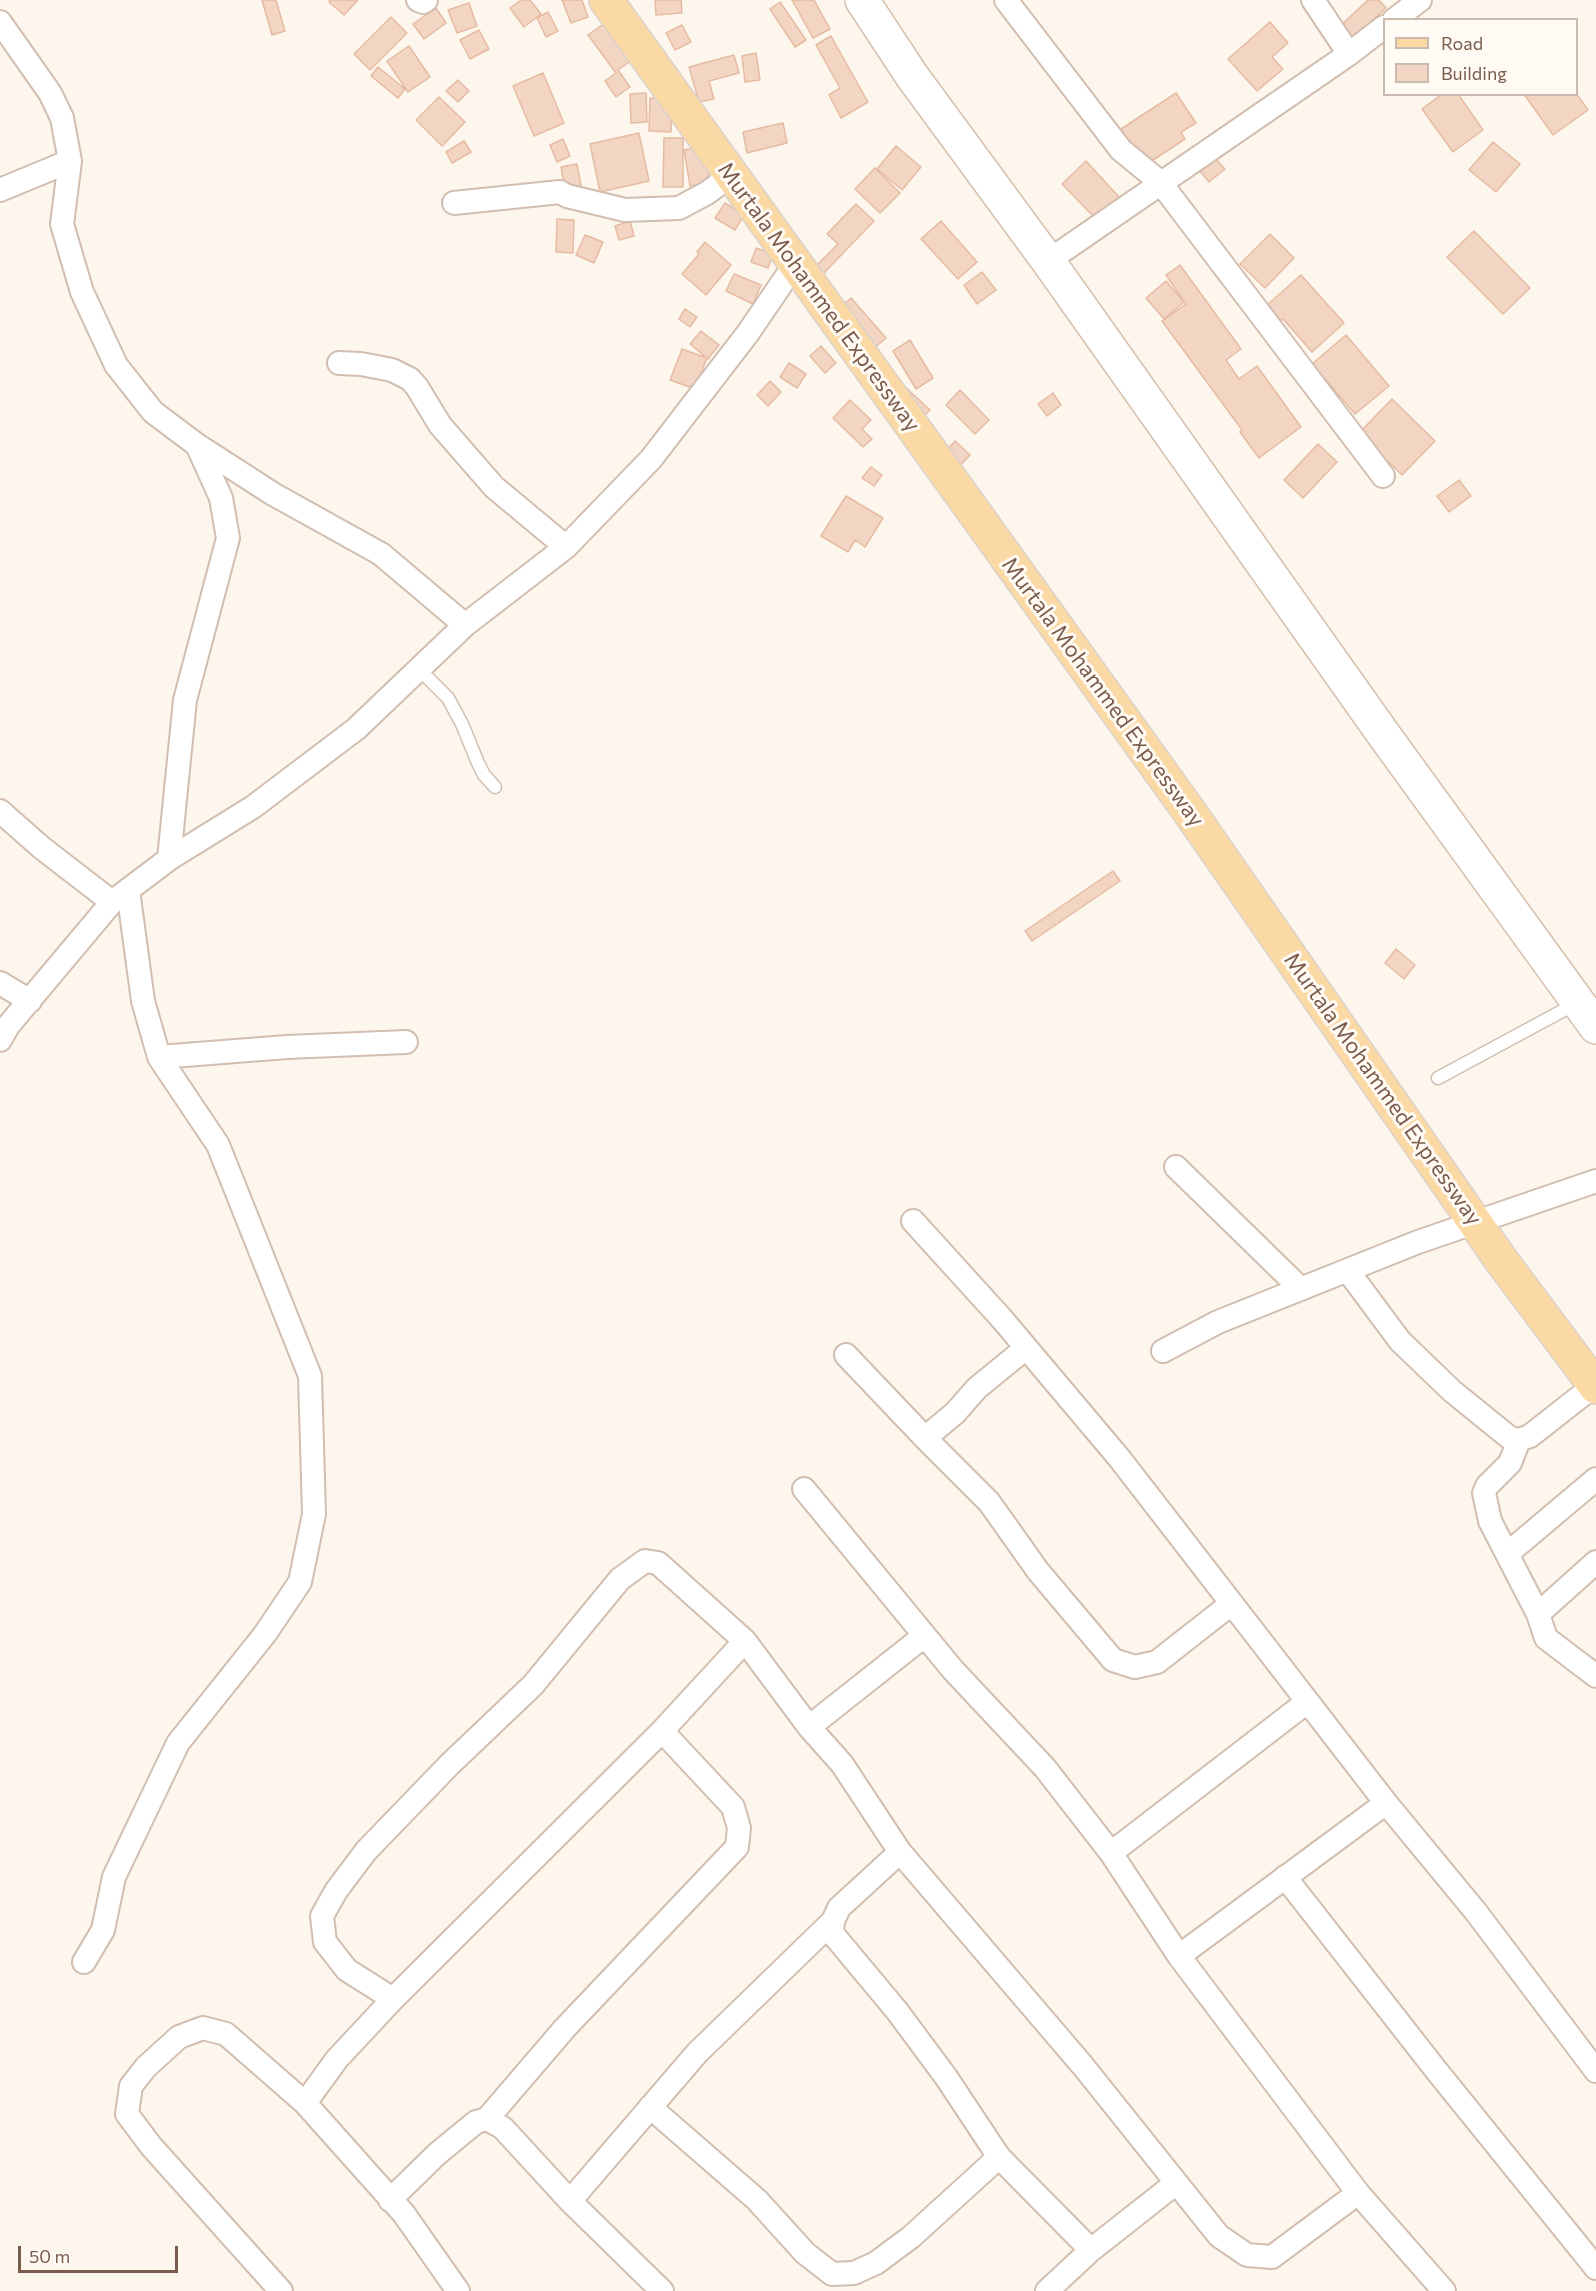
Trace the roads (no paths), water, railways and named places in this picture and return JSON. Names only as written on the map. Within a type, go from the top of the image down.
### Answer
[{"type":"main road","name":"Murtala Mohammed Expressway","points":[[606,0],[1191,814],[1475,1222],[1595,1386]]},
{"type":"main road","points":[[862,0],[912,76],[1048,261],[1377,726],[1587,1015]]},
{"type":"street","points":[[417,0],[423,2],[426,0]]},
{"type":"street","points":[[1006,0],[1121,150],[1160,183],[1383,476]]},
{"type":"street","points":[[1313,0],[1349,54]]},
{"type":"street","points":[[1397,18],[1420,0]]},
{"type":"street","points":[[0,22],[50,93],[62,118],[70,162],[62,224],[82,292],[116,365],[153,412],[197,445],[273,494],[381,554],[465,626]]},
{"type":"street","points":[[1048,261],[1349,54],[1383,28]]},
{"type":"street","points":[[0,190],[70,162]]},
{"type":"street","points":[[454,203],[560,192],[567,196],[625,210],[679,208],[707,193],[731,175]]},
{"type":"street","points":[[0,1040],[8,1026],[120,896],[169,859],[253,807],[356,729],[465,626],[567,547],[651,459],[748,333],[795,264]]},
{"type":"street","points":[[339,363],[361,364],[392,370],[410,379],[440,424],[494,487],[567,547]]},
{"type":"street","points":[[169,859],[184,700],[228,538],[221,498],[197,445]]},
{"type":"street","points":[[0,811],[42,848],[120,896],[143,1001],[159,1058],[218,1145],[310,1376],[314,1514],[300,1582],[265,1634],[178,1743],[114,1877],[103,1930],[84,1962]]},
{"type":"street","points":[[0,983],[30,1001]]},
{"type":"street","points":[[159,1058],[287,1047],[406,1041]]},
{"type":"street","points":[[1176,1167],[1301,1289]]},
{"type":"street","points":[[1163,1351],[1218,1322],[1418,1242],[1596,1182]]},
{"type":"street","points":[[913,1221],[1026,1348],[1120,1459],[1386,1803],[1476,1911],[1596,2071]]},
{"type":"street","points":[[1348,1271],[1400,1341],[1452,1391],[1510,1438],[1519,1440],[1530,1436],[1595,1386]]},
{"type":"street","points":[[925,1438],[955,1413],[977,1388],[1026,1348]]},
{"type":"street","points":[[846,1354],[988,1502],[1038,1570],[1113,1660],[1135,1667],[1158,1662],[1231,1604]]},
{"type":"street","points":[[1519,1440],[1510,1463],[1487,1486],[1484,1493],[1490,1521],[1538,1614],[1546,1638],[1596,1676]]},
{"type":"street","points":[[1507,1554],[1596,1479]]},
{"type":"street","points":[[804,1489],[924,1636],[1045,1768],[1111,1853],[1179,1956],[1358,2193],[1437,2289]]},
{"type":"street","points":[[393,1999],[347,1970],[325,1942],[321,1916],[336,1891],[366,1851],[449,1765],[533,1685],[620,1579],[645,1561],[658,1563],[745,1641],[809,1727],[842,1764],[900,1851],[1083,2066],[1219,2236],[1246,2256],[1272,2257],[1358,2193]]},
{"type":"street","points":[[1538,1614],[1596,1562]]},
{"type":"street","points":[[809,1727],[924,1636]]},
{"type":"street","points":[[304,2103],[337,2059],[393,1999],[662,1731],[745,1641]]},
{"type":"street","points":[[1111,1853],[1307,1702]]},
{"type":"street","points":[[390,2200],[437,2154],[476,2122],[487,2119],[565,2028],[737,1847],[739,1828],[733,1807],[662,1731]]},
{"type":"street","points":[[1179,1956],[1386,1803]]},
{"type":"street","points":[[900,1851],[839,1908],[833,1921],[832,1933],[904,2020],[999,2157],[1091,2250]]},
{"type":"street","points":[[1285,1877],[1436,2070],[1596,2268]]},
{"type":"street","points":[[570,2201],[697,2053],[833,1921]]},
{"type":"street","points":[[281,2291],[151,2146],[127,2114],[131,2085],[146,2067],[179,2037],[203,2028],[226,2034],[304,2103],[404,2214],[458,2291]]},
{"type":"street","points":[[650,2107],[757,2200],[805,2253],[832,2274],[854,2273],[876,2263],[911,2238],[999,2157]]},
{"type":"street","points":[[487,2119],[502,2128],[570,2201],[662,2291]]},
{"type":"street","points":[[1047,2291],[1091,2250],[1176,2183]]},
{"type":"lane","points":[[419,669],[448,698],[484,775],[495,787]]},
{"type":"lane","points":[[1438,1078],[1587,1015]]}]
